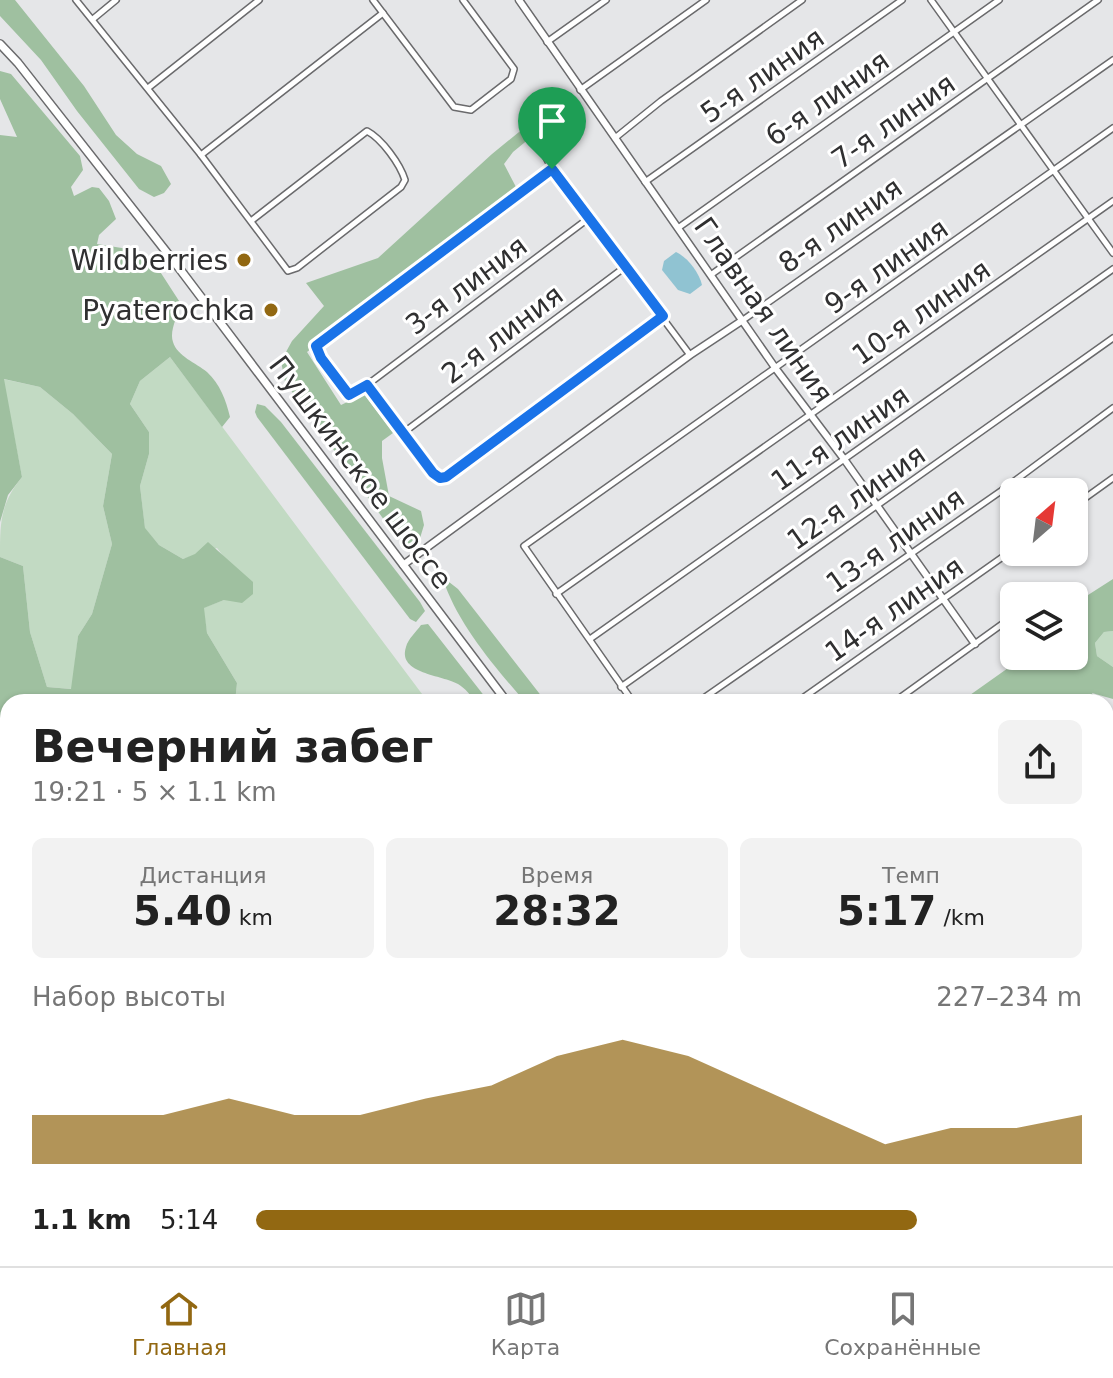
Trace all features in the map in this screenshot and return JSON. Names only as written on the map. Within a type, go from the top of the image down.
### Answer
[{"type":"main road","name":"Пушкинское шоссе","points":[[0,44],[150,231],[501,694]]},
{"type":"street","points":[[76,0],[201,155],[288,271],[297,268],[401,187],[405,180],[402,171],[374,134],[367,131],[251,221]]},
{"type":"street","points":[[93,19],[116,0]]},
{"type":"street","points":[[148,88],[259,0]]},
{"type":"street","points":[[373,0],[454,107],[471,110],[511,79],[514,69],[463,0]]},
{"type":"street","name":"Главная линия","points":[[519,0],[776,369],[975,644]]},
{"type":"street","points":[[546,42],[606,0]]},
{"type":"street","points":[[580,90],[706,0]]},
{"type":"street","points":[[614,138],[802,0]]},
{"type":"street","name":"5-я линия","points":[[645,182],[902,0]]},
{"type":"street","points":[[931,0],[1113,253]]},
{"type":"street","name":"6-я линия","points":[[678,228],[999,0]]},
{"type":"street","name":"7-я линия","points":[[712,274],[1098,0]]},
{"type":"street","points":[[201,155],[383,13]]},
{"type":"street","name":"8-я линия","points":[[403,565],[690,355],[1113,60]]},
{"type":"street","name":"9-я линия","points":[[556,594],[524,546],[1113,128]]},
{"type":"street","points":[[542,150],[552,169],[690,355]]},
{"type":"street","points":[[552,169],[316,346],[349,395],[367,385],[433,473],[440,478],[446,477],[663,316]]},
{"type":"street","name":"10-я линия","points":[[556,594],[1113,201]]},
{"type":"street","name":"3-я линия","points":[[367,385],[589,218]]},
{"type":"street","name":"2-я линия","points":[[403,433],[625,267]]},
{"type":"street","name":"11-я линия","points":[[590,639],[1113,269]]},
{"type":"street","name":"12-я линия","points":[[619,684],[1113,338]]},
{"type":"street","name":"13-я линия","points":[[709,694],[1113,408]]},
{"type":"street","points":[[1088,496],[1113,478]]},
{"type":"street","name":"14-я линия","points":[[808,694],[1000,559]]},
{"type":"street","points":[[556,594],[627,694]]},
{"type":"street","points":[[905,694],[1000,626]]},
{"type":"green space","points":[[0,0],[15,0],[84,86],[116,135],[137,154],[161,166],[171,184],[164,193],[154,197],[139,189],[41,60],[0,16]]},
{"type":"green space","points":[[0,71],[11,74],[80,156],[83,170],[71,187],[74,196],[92,187],[99,188],[109,201],[116,219],[99,235],[97,244],[134,250],[159,270],[181,304],[172,333],[175,347],[212,377],[227,404],[230,417],[222,427],[170,357],[140,381],[130,404],[149,432],[149,454],[140,486],[145,528],[159,545],[183,559],[195,554],[208,542],[253,582],[253,594],[242,603],[224,600],[204,608],[207,633],[237,683],[236,694],[0,694],[0,557],[23,566],[30,632],[47,687],[71,689],[78,636],[92,614],[112,544],[103,506],[112,454],[73,414],[40,387],[4,379],[22,477],[8,495],[0,522],[0,135],[17,137],[0,99]]},
{"type":"green space","points":[[546,110],[552,120],[513,152],[504,164],[516,187],[307,352],[341,405],[364,394],[393,433],[382,441],[389,496],[421,511],[424,525],[417,548],[410,549],[392,531],[285,382],[281,361],[292,341],[324,306],[306,283],[378,258],[492,154]]},
{"type":"green space","points":[[170,357],[422,694],[236,694],[237,683],[207,633],[203,608],[224,600],[224,557],[217,548],[183,559],[159,545],[145,529],[140,486],[149,454],[149,432],[130,404],[140,381]]},
{"type":"green space","points":[[3,379],[40,387],[73,414],[112,454],[103,506],[112,544],[92,614],[78,636],[72,689],[47,687],[30,632],[23,566],[0,557],[5,505],[22,477]]},
{"type":"green space","points":[[257,404],[265,406],[281,422],[420,602],[425,611],[416,622],[410,619],[257,417]]},
{"type":"green space","points":[[1113,579],[1113,631],[1104,632],[1095,643],[1097,656],[1113,667],[1113,694],[971,694],[1005,670],[1088,670],[1088,595]]},
{"type":"green space","points":[[449,582],[458,589],[540,694],[518,694],[469,632],[445,585]]},
{"type":"green space","points":[[428,624],[483,694],[469,694],[458,684],[423,672],[408,663],[405,656],[407,644],[421,625]]},
{"type":"green space","points":[[1113,631],[1113,667],[1097,656],[1095,643],[1104,632]]},
{"type":"water","points":[[676,252],[688,261],[702,285],[690,294],[678,290],[662,270],[664,261]]},
{"type":"place","name":"Wildberries","points":[[244,260]]},
{"type":"place","name":"Pyaterochka","points":[[271,310]]},
{"type":"route","points":[[552,169],[663,316],[446,477],[440,478],[433,473],[367,385],[349,395],[321,358],[316,346],[552,169]]}]
